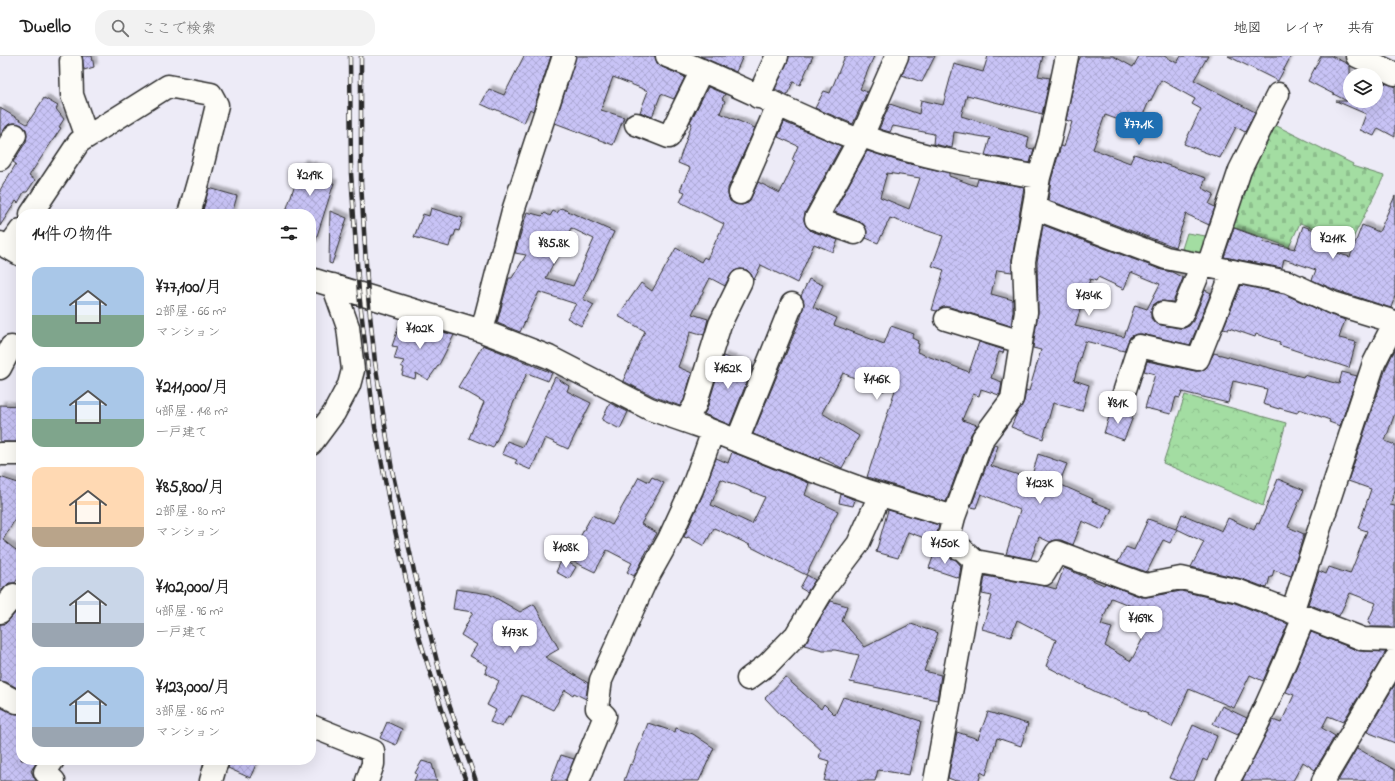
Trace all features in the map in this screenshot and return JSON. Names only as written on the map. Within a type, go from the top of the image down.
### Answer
[{"type":"street","points":[[482,331],[513,211],[564,56]]},
{"type":"street","points":[[667,56],[702,70],[758,97],[861,138],[965,165],[1039,177]]},
{"type":"street","points":[[758,97],[777,56]]},
{"type":"street","points":[[855,233],[816,219],[861,138],[897,56]]},
{"type":"street","points":[[1067,56],[1050,138],[1039,177],[1024,262],[1026,312],[1012,399],[983,438],[954,517],[947,544],[962,549],[975,561],[1044,574],[1057,552],[1145,585],[1181,578],[1240,591],[1362,639],[1395,640]]},
{"type":"street","points":[[1356,56],[1395,74]]},
{"type":"street","points":[[70,61],[72,95],[87,137]]},
{"type":"street","points":[[636,124],[669,137],[702,70]]},
{"type":"street","points":[[34,209],[79,142],[168,86],[211,94],[217,106],[190,209]]},
{"type":"street","points":[[1163,313],[1181,316],[1205,265],[1240,170],[1278,94]]},
{"type":"street","points":[[740,193],[778,105]]},
{"type":"street","points":[[0,159],[15,135]]},
{"type":"street","points":[[1034,208],[1166,258],[1288,282],[1333,303],[1395,322],[1374,363],[1280,674],[1248,746],[1228,781]]},
{"type":"street","points":[[10,249],[16,239]]},
{"type":"street","points":[[1121,402],[1139,346],[1198,359],[1233,271]]},
{"type":"street","points":[[316,280],[482,331],[549,357],[650,409],[713,431],[816,472],[954,517]]},
{"type":"street","points":[[685,421],[695,405],[720,324],[741,281]]},
{"type":"street","points":[[316,437],[334,414],[349,385],[353,370],[348,327],[333,285]]},
{"type":"street","points":[[737,441],[792,304]]},
{"type":"street","points":[[946,318],[1021,342]]},
{"type":"street","points":[[0,368],[11,347]]},
{"type":"street","points":[[578,781],[605,716],[597,708],[601,680],[646,582],[669,539],[692,488],[713,431]]},
{"type":"street","points":[[0,454],[16,454]]},
{"type":"street","points":[[748,678],[768,664],[796,635],[823,590],[858,544],[880,494]]},
{"type":"street","points":[[936,781],[975,561]]},
{"type":"street","points":[[0,612],[14,596],[16,597]]},
{"type":"street","points":[[1323,781],[1395,660]]},
{"type":"street","points":[[316,728],[373,751],[373,764],[367,781]]},
{"type":"street","points":[[49,765],[45,772],[54,781]]},
{"type":"street","points":[[211,781],[216,765]]},
{"type":"green space","points":[[1269,122],[1353,164],[1352,166],[1384,176],[1351,242],[1300,223],[1289,247],[1227,225]]},
{"type":"green space","points":[[1187,233],[1206,236],[1208,240],[1206,261],[1180,255]]},
{"type":"green space","points":[[1185,395],[1286,423],[1263,506],[1163,463]]},
{"type":"building","points":[[82,56],[92,56],[94,67],[84,70]]},
{"type":"building","points":[[524,56],[551,56],[533,111],[530,109],[524,123],[481,104],[489,89],[504,95]]},
{"type":"building","points":[[576,56],[655,56],[657,63],[662,67],[685,77],[674,99],[661,94],[652,117],[640,112],[648,91],[613,77],[601,110],[624,117],[613,145],[555,123]]},
{"type":"building","points":[[700,56],[743,56],[736,72]]},
{"type":"building","points":[[789,56],[813,56],[800,85],[793,82],[787,95],[775,89]]},
{"type":"building","points":[[845,56],[874,56],[860,89],[867,92],[853,124],[815,108],[824,91],[830,93]]},
{"type":"building","points":[[909,56],[935,56],[922,82],[902,75]]},
{"type":"building","points":[[988,56],[1043,56],[1038,76],[1050,78],[1042,114],[967,95],[961,116],[1029,137],[1027,148],[1034,149],[1030,163],[985,155],[990,138],[954,132],[952,148],[933,144],[934,134],[893,126],[890,132],[879,129],[890,104],[919,114],[921,100],[943,105],[954,64],[983,72]]},
{"type":"building","points":[[1081,56],[1113,56],[1133,67],[1139,56],[1164,56],[1177,63],[1181,56],[1208,56],[1194,80],[1255,112],[1245,132],[1236,127],[1220,158],[1184,144],[1201,109],[1192,104],[1195,99],[1161,80],[1150,102],[1149,101],[1138,127],[1105,115],[1093,149],[1130,163],[1134,154],[1206,178],[1202,188],[1214,194],[1209,204],[1215,207],[1209,225],[1186,214],[1175,247],[1048,200],[1051,180],[1061,146],[1064,147],[1072,122],[1066,120],[1078,62]]},
{"type":"building","points":[[1228,56],[1291,56],[1278,81]]},
{"type":"building","points":[[1321,56],[1331,56],[1350,66],[1350,68],[1343,68],[1343,99],[1308,81]]},
{"type":"building","points":[[1384,83],[1395,86],[1395,137],[1378,128],[1374,136],[1360,130],[1366,114],[1352,108],[1383,108]]},
{"type":"building","points":[[708,87],[725,94],[722,99],[725,101],[720,113],[755,128],[728,188],[730,201],[735,204],[742,205],[748,203],[758,182],[780,193],[795,161],[792,160],[798,146],[778,137],[784,122],[841,146],[805,213],[804,220],[806,226],[811,231],[838,240],[833,252],[814,244],[797,283],[761,265],[754,280],[747,270],[741,269],[734,271],[725,286],[710,278],[692,314],[708,319],[704,335],[691,331],[678,367],[692,373],[684,400],[680,406],[655,397],[623,381],[645,331],[618,316],[641,283],[652,291],[676,248],[701,262],[704,257],[707,259],[724,224],[680,202],[685,192],[680,190],[690,168],[678,163],[692,123],[690,122]]},
{"type":"building","points":[[44,98],[58,106],[56,109],[64,119],[59,127],[61,128],[29,176],[35,180],[27,192],[24,192],[18,203],[16,201],[0,226],[0,190],[16,164],[13,162],[26,142],[27,135],[26,129],[22,125],[15,123],[9,124],[0,135],[0,108],[27,124]]},
{"type":"building","points":[[1336,101],[1343,101],[1343,104]]},
{"type":"building","points":[[867,151],[902,162],[949,173],[949,176],[976,186],[978,179],[1024,187],[1012,259],[1012,272],[997,270],[991,294],[1013,300],[1011,326],[950,307],[943,307],[937,311],[932,310],[944,270],[932,266],[943,236],[890,218],[878,243],[866,238],[867,231],[864,225],[859,221],[834,212]],"holes":[[[887,173],[920,178],[909,209],[880,197]]]},
{"type":"building","points":[[302,163],[325,170],[320,183],[334,183],[316,239],[316,209],[287,209]]},
{"type":"building","points":[[209,188],[237,196],[233,209],[203,209]]},
{"type":"building","points":[[1395,196],[1395,296],[1391,308],[1338,291],[1312,280],[1316,270],[1284,259],[1282,268],[1224,257],[1234,228],[1264,239],[1263,242],[1295,249],[1303,226],[1325,234],[1320,248],[1350,257],[1362,225],[1379,232]]},
{"type":"building","points":[[431,208],[463,218],[459,231],[456,230],[454,236],[452,236],[449,247],[414,237],[423,214],[429,216]]},
{"type":"building","points":[[561,208],[614,232],[583,299],[594,305],[581,326],[567,318],[576,304],[539,292],[520,332],[497,323],[509,278],[512,278],[526,255],[515,253],[527,212],[542,216],[545,213],[550,216],[553,211],[557,213]],"holes":[[[571,228],[594,239],[573,286],[546,278]]]},
{"type":"building","points":[[330,211],[347,218],[332,264],[329,263]]},
{"type":"building","points":[[1043,225],[1162,270],[1172,272],[1183,278],[1173,302],[1159,301],[1153,305],[1151,311],[1151,318],[1155,323],[1161,325],[1179,328],[1189,326],[1193,321],[1205,290],[1211,293],[1190,345],[1142,334],[1136,334],[1130,337],[1124,351],[1085,341],[1074,380],[1089,385],[1082,411],[1053,403],[1043,439],[1011,427],[1024,401],[1026,390],[1029,391],[1041,350],[1033,348],[1038,312],[1037,262]],"holes":[[[1131,272],[1160,284],[1147,309],[1135,305],[1124,337],[1075,326],[1090,279],[1096,281],[1098,277],[1124,289]]]},
{"type":"building","points":[[809,279],[823,285],[813,307],[837,318],[834,325],[884,344],[891,326],[914,334],[912,338],[918,341],[917,343],[919,344],[917,352],[969,372],[979,342],[1004,350],[1003,353],[999,352],[991,378],[1002,382],[1000,394],[999,395],[981,389],[979,396],[973,394],[962,420],[977,425],[971,434],[946,502],[867,477],[895,390],[886,387],[884,391],[843,373],[822,413],[859,436],[842,468],[820,457],[819,460],[753,434],[801,317],[804,303],[801,296]]},
{"type":"building","points":[[1241,285],[1284,294],[1345,320],[1339,338],[1356,342],[1349,368],[1279,345],[1280,342],[1256,334],[1255,337],[1229,328],[1228,330],[1223,329]]},
{"type":"building","points":[[400,323],[428,331],[429,328],[454,335],[440,363],[428,380],[416,373],[415,379],[402,375],[404,368],[401,366],[404,361],[394,359],[398,347],[392,346]]},
{"type":"building","points":[[483,345],[552,373],[548,381],[527,373],[493,448],[469,438],[484,402],[458,387]]},
{"type":"building","points":[[1395,349],[1395,413],[1385,441],[1395,445],[1395,490],[1390,505],[1395,506],[1395,627],[1370,627],[1371,623],[1368,622],[1376,603],[1350,593],[1339,616],[1308,604],[1319,571],[1326,574],[1329,567],[1350,574],[1367,531],[1358,528],[1371,489],[1348,481],[1386,368]]},
{"type":"building","points":[[1214,353],[1303,377],[1304,375],[1339,384],[1342,372],[1357,376],[1340,426],[1329,422],[1330,420],[1299,409],[1297,413],[1263,404],[1267,389],[1233,381],[1228,403],[1182,392],[1180,398],[1176,397],[1171,414],[1145,408],[1155,374],[1144,371],[1147,361],[1201,371],[1206,368]]},
{"type":"building","points":[[723,356],[753,366],[730,425],[704,414],[707,409]]},
{"type":"building","points":[[555,377],[569,386],[567,391],[591,403],[568,449],[545,438],[531,470],[515,463],[517,460],[502,454],[507,441],[523,447]]},
{"type":"building","points":[[610,403],[628,412],[620,429],[602,420]]},
{"type":"building","points":[[0,405],[16,406],[16,442],[0,442]]},
{"type":"building","points":[[1111,410],[1117,414],[1124,414],[1133,417],[1124,440],[1104,433]]},
{"type":"building","points":[[994,445],[998,446],[991,466],[1031,479],[1038,454],[1067,464],[1059,484],[1093,499],[1092,501],[1112,509],[1102,530],[1082,521],[1073,545],[1061,540],[1050,542],[1039,537],[1031,559],[1006,554],[1020,510],[981,494],[976,508],[971,507]]},
{"type":"building","points":[[732,452],[809,483],[805,495],[838,511],[806,575],[749,546],[750,545],[714,528],[704,546],[688,537],[684,537],[703,494],[716,458],[728,463]],"holes":[[[721,479],[765,497],[752,524],[711,505]]]},
{"type":"building","points":[[0,477],[16,482],[16,518],[3,540],[16,550],[16,582],[15,583],[9,583],[0,592]]},
{"type":"building","points":[[639,477],[649,482],[652,477],[664,483],[641,524],[657,533],[634,576],[627,572],[632,563],[607,550],[595,572],[568,559],[592,515],[612,525]]},
{"type":"building","points":[[1278,479],[1304,490],[1288,527],[1304,534],[1291,576],[1274,570],[1267,588],[1242,579],[1191,567],[1204,542],[1177,529],[1170,543],[1163,540],[1147,572],[1118,562],[1126,547],[1134,550],[1148,519],[1176,529],[1182,514],[1222,531],[1228,518],[1254,530],[1257,523],[1259,524]]},
{"type":"building","points":[[841,494],[855,500],[853,506],[839,503]]},
{"type":"building","points":[[888,510],[939,525],[935,542],[908,532],[898,558],[876,552]]},
{"type":"building","points":[[936,549],[938,553],[956,560],[961,566],[959,578],[929,568]]},
{"type":"building","points":[[562,559],[576,567],[569,579],[556,572]]},
{"type":"building","points":[[1064,568],[1104,585],[1105,583],[1141,597],[1181,591],[1235,603],[1288,624],[1263,681],[1250,675],[1234,708],[1189,689],[1172,727],[1147,715],[1148,713],[1096,692],[1046,666],[1056,640],[1017,620],[1011,637],[982,629],[992,596],[982,594],[985,576],[1056,589]],"holes":[[[1111,598],[1139,609],[1129,629],[1144,636],[1131,661],[1105,646],[1112,628],[1101,625]]]},
{"type":"building","points":[[807,575],[815,580],[807,592],[800,588]]},
{"type":"building","points":[[456,589],[489,594],[520,612],[534,604],[559,649],[545,657],[588,683],[586,699],[574,693],[573,695],[565,690],[553,710],[522,695],[511,717],[508,716],[502,727],[490,722],[496,710],[487,705],[499,681],[485,673],[488,666],[470,656],[477,645],[461,635],[473,612],[453,609]]},
{"type":"building","points":[[831,601],[847,606],[842,621],[865,647],[911,624],[938,633],[924,671],[941,675],[937,700],[850,682],[859,655],[835,650],[823,650],[804,645]]},
{"type":"building","points":[[16,612],[16,687],[6,682],[0,681],[0,624],[5,624]]},
{"type":"building","points":[[1311,632],[1359,651],[1386,652],[1343,722],[1328,716],[1322,728],[1335,736],[1315,770],[1303,762],[1293,781],[1242,781],[1273,720],[1281,723],[1294,695],[1286,692]]},
{"type":"building","points":[[785,677],[821,709],[824,704],[835,715],[843,697],[921,721],[909,775],[878,770],[875,781],[824,781],[829,761],[819,758],[821,750],[783,717],[765,698]]},
{"type":"building","points":[[1395,684],[1395,743],[1367,732]]},
{"type":"building","points":[[1222,706],[1247,718],[1238,735],[1213,724]]},
{"type":"building","points":[[0,707],[16,714],[16,765],[35,765],[31,771],[36,781],[0,781]]},
{"type":"building","points":[[988,712],[1028,724],[1021,746],[997,738],[986,775],[981,772],[979,781],[956,781],[948,778],[957,732],[978,739]]},
{"type":"building","points":[[387,722],[402,729],[396,745],[380,738]]},
{"type":"building","points":[[648,723],[675,732],[676,728],[693,734],[714,748],[699,781],[624,781],[630,764],[632,765]]},
{"type":"building","points":[[1193,725],[1217,736],[1207,761],[1203,759],[1194,781],[1178,781],[1169,778]]},
{"type":"building","points":[[1357,748],[1395,770],[1395,781],[1338,781]]},
{"type":"building","points":[[561,755],[574,759],[566,781],[551,781]]},
{"type":"building","points":[[422,761],[432,764],[437,781],[414,781],[417,774],[415,773]]},
{"type":"building","points":[[229,765],[256,765],[250,778],[228,768]]},
{"type":"railway","points":[[350,56],[351,173],[359,293],[375,427],[392,517],[419,637],[466,781]]},
{"type":"railway","points":[[361,56],[361,183],[368,296],[375,362],[392,470],[414,571],[445,693],[476,781]]}]
